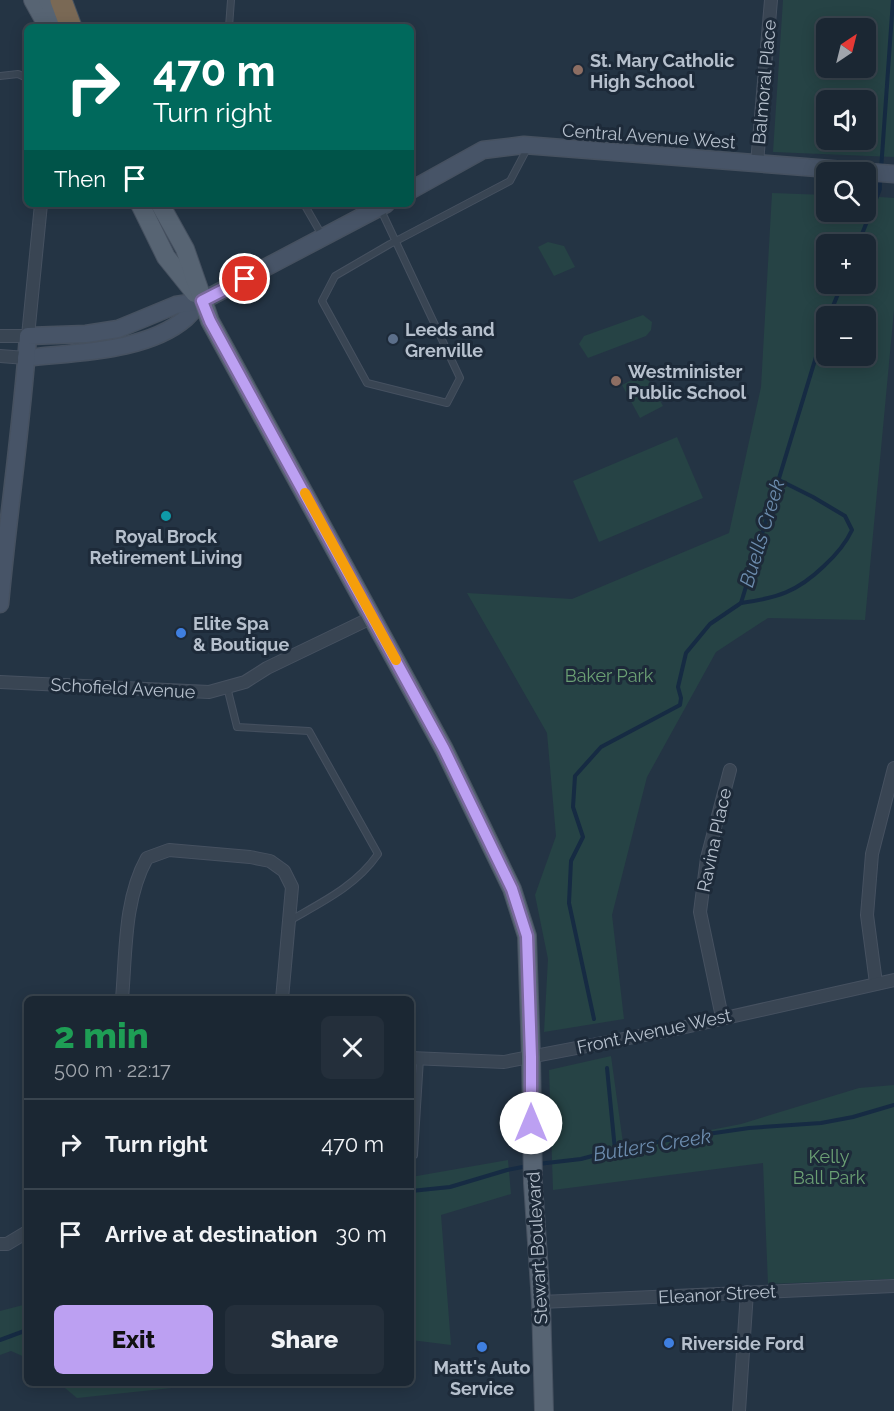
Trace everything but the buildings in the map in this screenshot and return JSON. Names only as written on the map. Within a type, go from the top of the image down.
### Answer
[{"type":"highway","points":[[61,0],[70,24]]},
{"type":"main road","points":[[33,0],[46,24]]},
{"type":"main road","points":[[48,0],[62,24]]},
{"type":"main road","name":"Stewart Boulevard","points":[[142,207],[166,256],[202,301]]},
{"type":"main road","name":"Stewart Boulevard","points":[[162,207],[185,249],[210,321],[444,749],[512,889],[527,936],[533,1183],[541,1302],[544,1411]]},
{"type":"street","name":"Balmoral Place","points":[[757,163],[771,0]]},
{"type":"street","name":"Central Avenue West","points":[[414,188],[483,150],[528,146],[816,167]]},
{"type":"street","name":"Central Avenue West","points":[[876,172],[894,174]]},
{"type":"street","points":[[0,604],[3,527],[26,358],[41,207]]},
{"type":"street","points":[[0,356],[26,358],[120,347],[139,342],[184,320],[202,301],[380,207]]},
{"type":"street","points":[[0,336],[86,334],[118,328],[176,304],[202,301]]},
{"type":"street","name":"Schofield Avenue","points":[[0,682],[209,692],[245,682],[267,668],[373,617]]},
{"type":"street","points":[[876,983],[867,915],[871,864],[894,768]]},
{"type":"street","name":"Ravina Place","points":[[722,1017],[700,912],[707,858],[730,770]]},
{"type":"street","points":[[122,996],[128,927],[137,876],[147,858],[169,850],[250,857],[270,861],[284,871],[292,887],[282,996]]},
{"type":"street","name":"Front Avenue West","points":[[416,1058],[504,1062],[681,1028],[894,980]]},
{"type":"street","points":[[0,1244],[7,1244],[24,1234]]},
{"type":"street","name":"Eleanor Street","points":[[541,1302],[894,1286]]},
{"type":"street","points":[[739,1411],[747,1292]]},
{"type":"lane","points":[[230,24],[231,0]]},
{"type":"lane","points":[[0,76],[18,74],[24,77]]},
{"type":"lane","points":[[382,207],[396,241],[460,378],[447,403],[368,383],[322,301],[335,276],[396,241],[510,180],[528,146]]},
{"type":"lane","points":[[306,207],[324,237]]},
{"type":"lane","points":[[227,687],[237,727],[309,731],[378,854],[368,868],[343,890],[289,921]]},
{"type":"lane","points":[[414,1155],[416,1058]]},
{"type":"green space","points":[[783,0],[894,0],[894,157],[773,152]]},
{"type":"green space","name":"Baker Park","points":[[772,193],[816,195],[816,222],[876,222],[876,197],[894,198],[894,310],[865,620],[768,618],[716,652],[647,777],[612,915],[624,1019],[544,1032],[548,959],[535,895],[556,836],[547,733],[467,593],[572,599],[729,533],[761,387]]},
{"type":"green space","points":[[548,242],[564,246],[575,267],[554,276],[538,247]]},
{"type":"green space","points":[[643,315],[652,322],[651,330],[646,336],[588,358],[579,344],[584,336]]},
{"type":"green space","points":[[645,373],[663,406],[640,418],[622,385]]},
{"type":"green space","points":[[677,437],[703,498],[599,542],[573,481]]},
{"type":"green space","name":"Kelly Ball Park","points":[[611,1056],[623,1143],[665,1139],[741,1124],[859,1088],[894,1085],[894,1279],[768,1284],[763,1163],[553,1190],[549,1070]]},
{"type":"green space","points":[[508,1160],[511,1194],[441,1215],[451,1345],[414,1340],[414,1176]]},
{"type":"green space","points":[[24,1305],[24,1357],[11,1351],[0,1355],[0,1311]]},
{"type":"green space","points":[[63,1386],[191,1386],[77,1398]]},
{"type":"waterway","name":"Buells Creek","points":[[881,170],[893,0]]},
{"type":"waterway","name":"Buells Creek","points":[[862,234],[880,189],[880,177]]},
{"type":"waterway","name":"Buells Creek","points":[[833,306],[838,294]]},
{"type":"waterway","name":"Buells Creek","points":[[594,1019],[569,903],[571,861],[583,837],[573,807],[575,776],[601,747],[680,705],[678,687],[686,653],[710,624],[741,603],[816,357]]},
{"type":"waterway","points":[[741,603],[776,596],[805,582],[836,554],[852,530],[845,516],[779,480]]},
{"type":"waterway","name":"Buells Creek","points":[[607,1068],[615,1150]]},
{"type":"waterway","name":"Butlers Creek","points":[[538,1164],[581,1159],[673,1139],[749,1128],[821,1123],[853,1117],[894,1105]]},
{"type":"waterway","name":"Butlers Creek","points":[[414,1191],[450,1187],[528,1166]]},
{"type":"waterway","name":"Butlers Creek","points":[[0,1340],[24,1331]]},
{"type":"slow traffic","points":[[305,493],[396,660]]},
{"type":"place","name":"St. Mary Catholic High School","points":[[578,70]]},
{"type":"place","name":"Leeds and Grenville","points":[[393,339]]},
{"type":"place","name":"Westminister Public School","points":[[616,381]]},
{"type":"place","name":"Royal Brock Retirement Living","points":[[166,516]]},
{"type":"place","name":"Elite Spa & Boutique","points":[[181,633]]},
{"type":"place","name":"Riverside Ford","points":[[669,1343]]},
{"type":"place","name":"Matt's Auto Service","points":[[482,1347]]},
{"type":"route","points":[[245,279],[202,301],[210,321],[444,749],[512,889],[527,936],[531,1123]]}]
